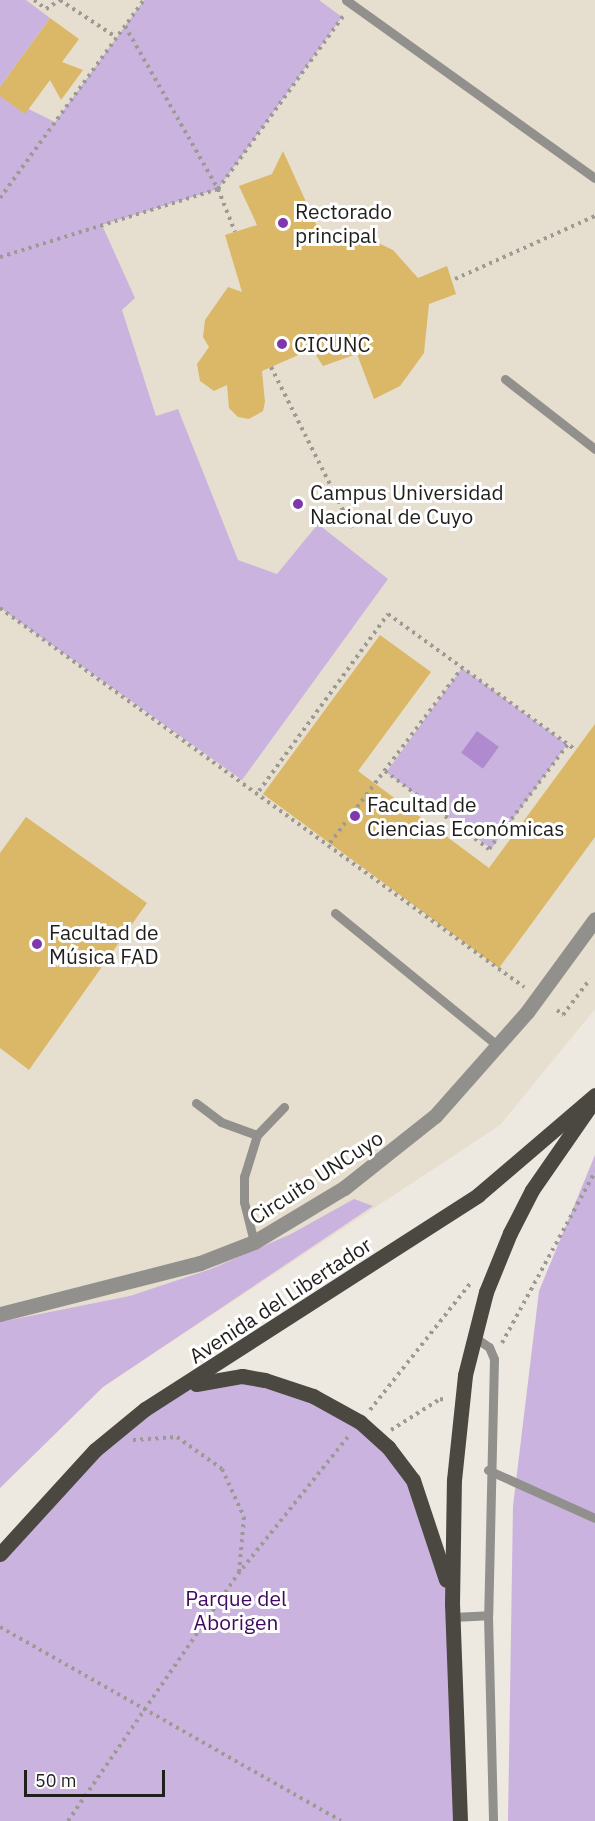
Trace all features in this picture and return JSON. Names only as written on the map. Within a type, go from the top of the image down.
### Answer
[{"type":"main road","name":"Avenida del Libertador","points":[[460,1821],[452,1610],[454,1480],[473,1336],[510,1233],[532,1190],[595,1097]]},
{"type":"main road","name":"Avenida del Libertador","points":[[0,1554],[95,1450],[145,1410],[187,1386],[478,1196],[595,1097]]},
{"type":"main road","points":[[187,1386],[242,1376],[265,1380],[313,1396],[360,1422],[388,1447],[413,1480],[452,1610]]},
{"type":"street","name":"Circuito UNCuyo","points":[[0,1314],[159,1276],[254,1242],[387,1158],[435,1116],[498,1046],[595,919]]},
{"type":"lane","points":[[346,0],[595,178]]},
{"type":"lane","points":[[505,379],[595,449]]},
{"type":"lane","points":[[335,914],[498,1046]]},
{"type":"lane","points":[[196,1103],[221,1122],[257,1135]]},
{"type":"lane","points":[[254,1242],[244,1202],[244,1177],[257,1135],[284,1107]]},
{"type":"lane","points":[[473,1336],[493,1352],[488,1470],[488,1615],[493,1821]]},
{"type":"lane","points":[[488,1470],[595,1518]]},
{"type":"lane","points":[[452,1610],[488,1615]]},
{"type":"path","points":[[34,0],[46,9],[60,0],[116,37]]},
{"type":"path","points":[[0,198],[144,0]]},
{"type":"path","points":[[0,257],[218,189],[342,17]]},
{"type":"path","points":[[125,26],[218,189],[235,232]]},
{"type":"path","points":[[455,279],[595,216]]},
{"type":"path","points":[[271,367],[352,528]]},
{"type":"path","points":[[0,608],[259,791],[524,987]]},
{"type":"path","points":[[259,791],[388,614],[576,750]]},
{"type":"path","points":[[330,843],[462,668]]},
{"type":"path","points":[[385,771],[489,849],[568,744]]},
{"type":"path","points":[[556,1010],[563,1015],[590,979]]},
{"type":"path","points":[[493,1352],[511,1334],[595,1172]]},
{"type":"path","points":[[68,1821],[238,1574],[474,1278]]},
{"type":"path","points":[[383,1430],[391,1430],[440,1399],[463,1400]]},
{"type":"path","points":[[126,1442],[177,1437],[222,1469],[244,1517],[238,1574]]},
{"type":"path","points":[[0,1627],[341,1821]]},
{"type":"path","points":[[329,1821],[332,1816]]},
{"type":"shaded area","name":"Campus Universidad Nacional de Cuyo","points":[[0,0],[595,0],[595,1009],[500,1125],[103,1387],[0,1488]]},
{"type":"shaded area","points":[[477,731],[499,747],[483,769],[461,753]]},
{"type":"green space","points":[[0,0],[26,0],[50,18],[0,87]]},
{"type":"green space","points":[[144,0],[319,0],[342,17],[218,189],[102,225],[135,298],[122,310],[156,416],[178,409],[238,560],[277,574],[318,524],[388,579],[242,780],[0,608],[0,95],[55,122]]},
{"type":"green space","points":[[462,668],[567,744],[491,849],[386,772]]},
{"type":"green space","points":[[595,1155],[595,1821],[508,1821],[513,1506],[539,1291]]},
{"type":"green space","points":[[354,1199],[373,1206],[103,1387],[0,1488],[0,1322],[130,1296],[211,1269],[291,1234]]},
{"type":"green space","name":"Parque del Aborigen","points":[[242,1376],[360,1422],[413,1480],[452,1604],[460,1821],[0,1821],[0,1554],[95,1450],[187,1386]]},
{"type":"building","points":[[50,18],[79,39],[62,62],[83,70],[61,100],[50,80],[25,114],[0,96],[0,87]]},
{"type":"building","points":[[283,151],[321,235],[372,240],[393,250],[418,278],[447,266],[456,294],[429,304],[424,353],[400,386],[374,399],[357,354],[323,366],[312,349],[262,371],[265,402],[263,411],[249,419],[238,417],[229,408],[227,385],[214,391],[200,381],[197,364],[209,347],[203,337],[205,320],[228,287],[242,292],[225,235],[257,225],[239,186],[272,174]]},
{"type":"building","name":"Facultad de Ciencias Económicas","points":[[380,635],[431,672],[358,771],[489,868],[595,724],[595,837],[499,968],[263,794]]},
{"type":"building","points":[[26,817],[147,903],[29,1070],[0,1048],[0,853]]},
{"type":"place","name":"Rectorado principal","points":[[283,223]]},
{"type":"place","name":"CICUNC","points":[[282,344]]},
{"type":"place","name":"Campus Universidad Nacional de Cuyo","points":[[298,504]]},
{"type":"place","name":"Facultad de Ciencias Económicas","points":[[355,816]]},
{"type":"place","name":"Facultad de Música FAD","points":[[37,944]]}]
